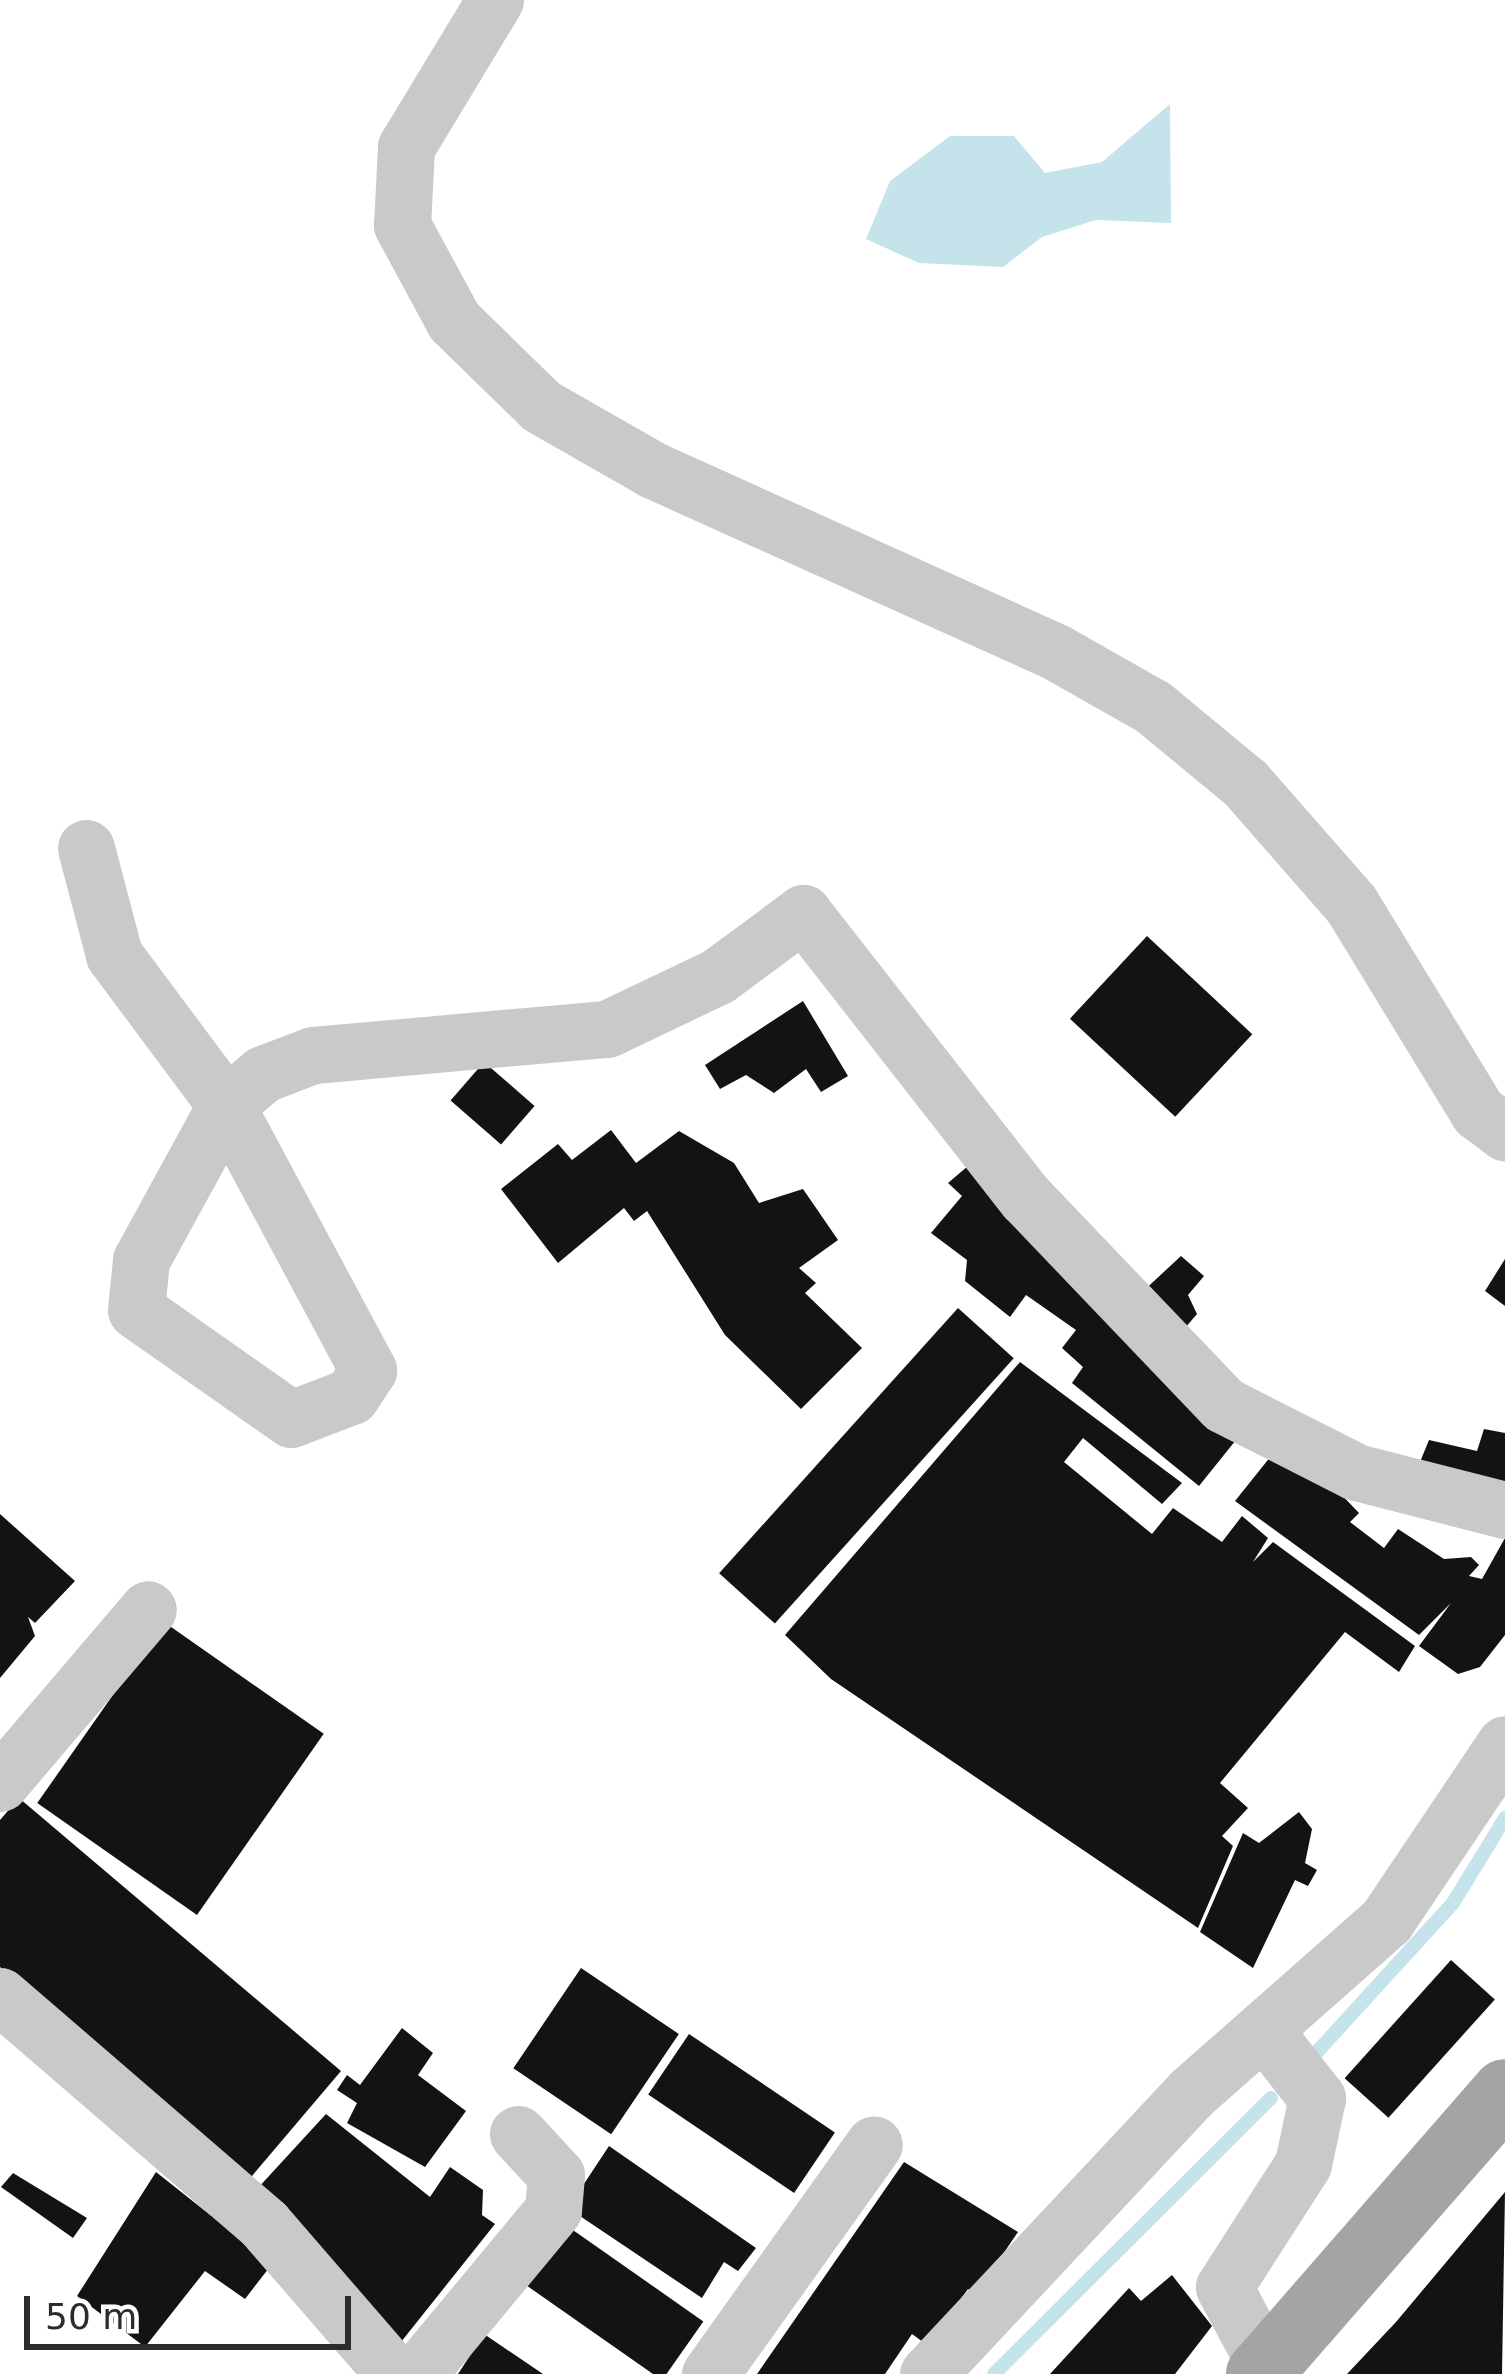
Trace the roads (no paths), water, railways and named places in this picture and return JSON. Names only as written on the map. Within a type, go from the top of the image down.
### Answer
[{"type":"main road","points":[[1263,2370],[1505,2092]]},
{"type":"lane","points":[[495,0],[406,147],[402,225],[454,321],[541,406],[653,470],[1056,652],[1153,707],[1245,783],[1351,904],[1478,1112],[1505,1132]]},
{"type":"lane","points":[[86,848],[114,955],[226,1105],[368,1370],[351,1396],[291,1419],[136,1310],[141,1260],[226,1105],[263,1074],[313,1055],[607,1029],[718,976],[802,913],[1026,1198],[1223,1405],[1356,1472],[1505,1510]]},
{"type":"lane","points":[[0,1783],[148,1609]]},
{"type":"lane","points":[[928,2374],[1192,2092],[1266,2033],[1386,1921],[1505,1744]]},
{"type":"lane","points":[[0,1996],[264,2224],[394,2374]]},
{"type":"lane","points":[[1263,2370],[1224,2287],[1252,2228],[1303,2164],[1317,2098],[1266,2033]]},
{"type":"lane","points":[[417,2374],[449,2349],[553,2210],[556,2175],[518,2134]]},
{"type":"lane","points":[[710,2374],[874,2144]]},
{"type":"water","points":[[1170,104],[1171,223],[1096,220],[1042,237],[1003,267],[919,263],[866,239],[890,181],[950,136],[1014,136],[1045,173],[1102,162]]},
{"type":"waterway","points":[[1317,2052],[1453,1903],[1505,1818]]},
{"type":"waterway","points":[[994,2374],[1271,2098]]}]
